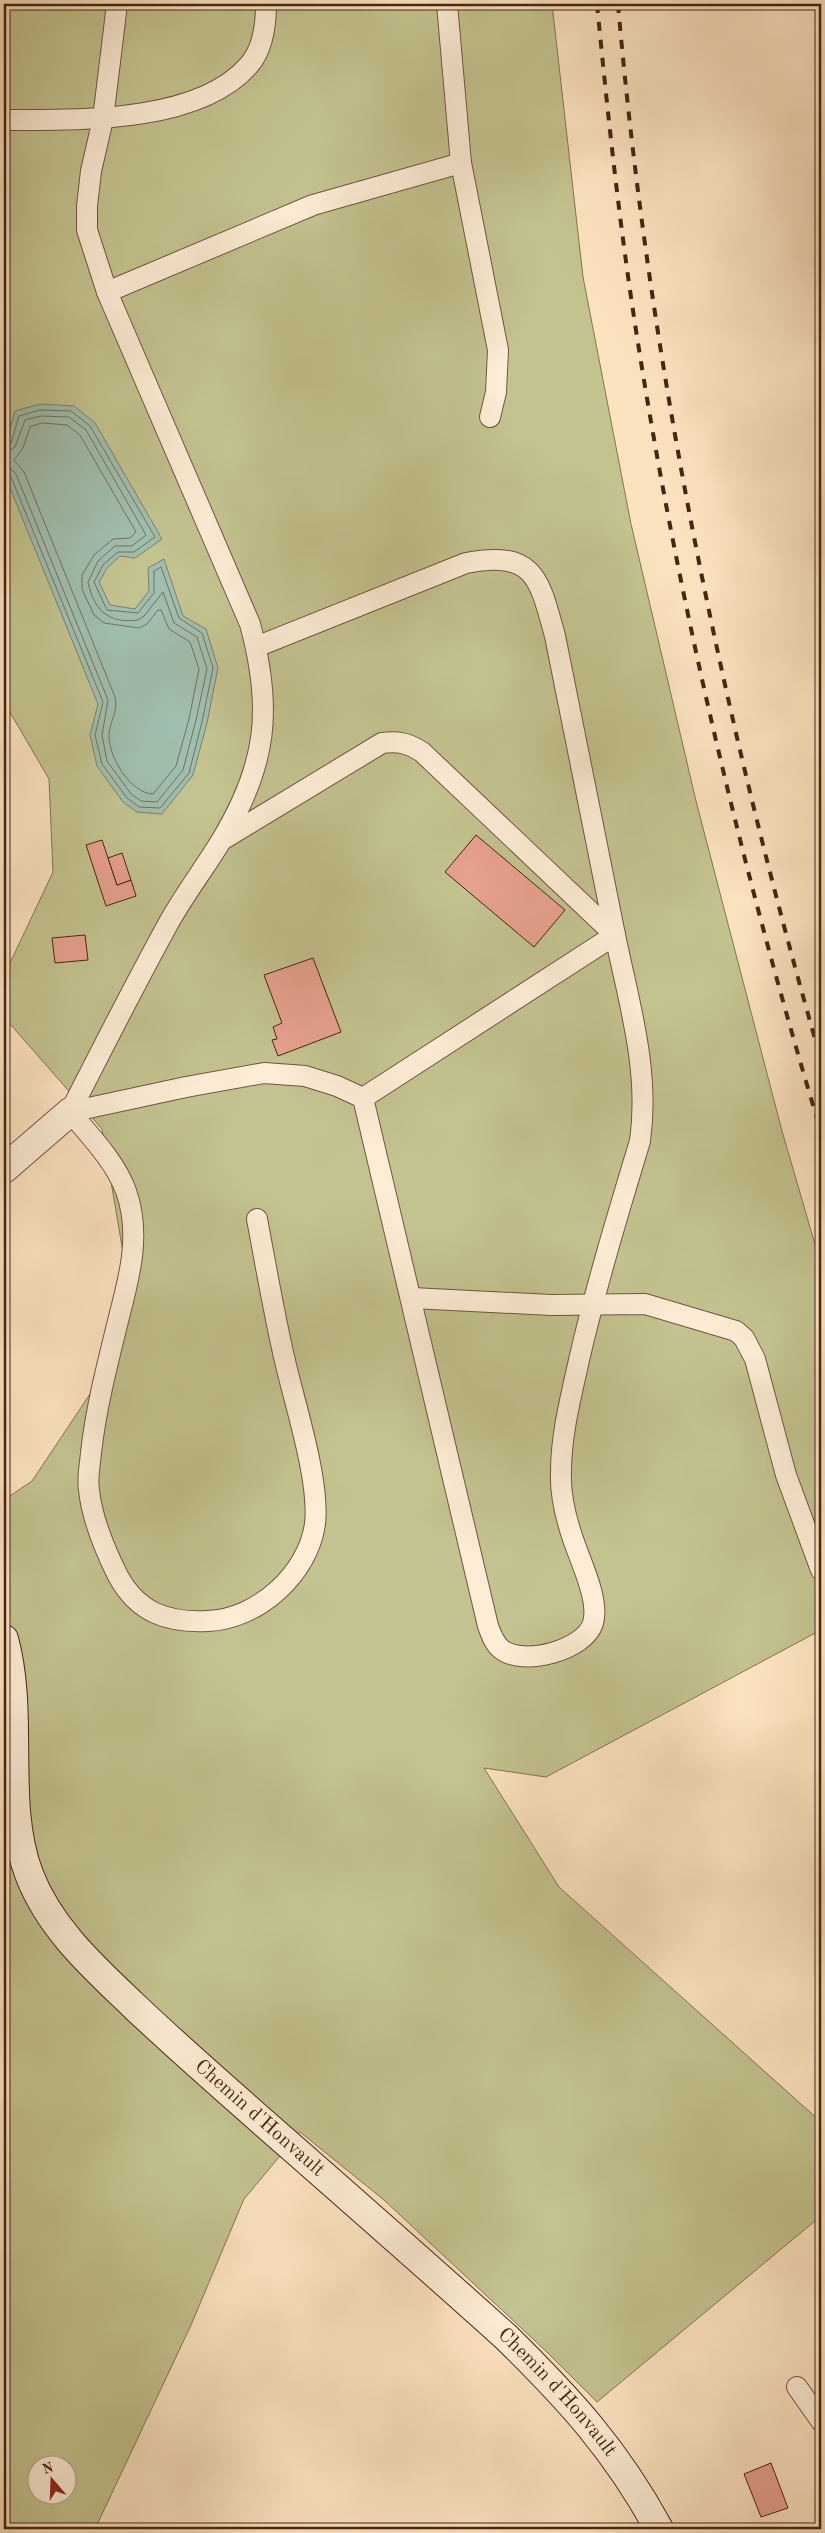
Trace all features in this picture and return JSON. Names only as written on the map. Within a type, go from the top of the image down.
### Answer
[{"type":"street","points":[[4,1169],[70,1112]]},
{"type":"street","name":"Chemin d'Honvault","points":[[4,1639],[14,1696],[16,1807],[23,1854],[37,1894],[60,1928],[88,1961],[156,2027],[506,2337],[554,2383],[614,2454],[659,2529]]},
{"type":"lane","points":[[70,1112],[169,923],[221,841],[246,793],[260,747],[264,702],[256,647],[240,599],[107,292],[87,230],[87,206],[91,171],[103,119],[117,4]]},
{"type":"lane","points":[[4,120],[103,119],[145,114],[193,100],[237,76],[250,64],[259,48],[264,28],[266,4]]},
{"type":"lane","points":[[447,4],[461,164],[498,350],[496,392],[490,417]]},
{"type":"lane","points":[[107,292],[298,210],[349,193],[461,164]]},
{"type":"lane","points":[[256,647],[466,563],[501,559],[516,562],[526,568],[542,593],[555,636],[642,1066],[643,1119],[640,1141],[592,1304],[565,1423],[560,1474],[566,1518],[594,1606],[594,1621],[589,1633],[576,1643],[560,1650],[527,1657],[514,1656],[502,1650],[493,1640],[486,1618],[412,1298],[363,1098]]},
{"type":"lane","points":[[221,841],[382,743],[396,741],[409,744],[422,752],[615,935]]},
{"type":"lane","points":[[363,1098],[615,935]]},
{"type":"lane","points":[[70,1112],[186,1087],[264,1073],[305,1076],[337,1086],[363,1098]]},
{"type":"lane","points":[[70,1112],[100,1149],[125,1189],[133,1231],[130,1274],[93,1432],[88,1487],[91,1505],[105,1547],[128,1591],[149,1610],[164,1618],[178,1621],[216,1621],[242,1614],[270,1597],[284,1584],[306,1553],[315,1522],[315,1501],[311,1473],[282,1349],[257,1219]]},
{"type":"lane","points":[[412,1298],[551,1305],[623,1303],[661,1307],[726,1327],[744,1338],[755,1359],[786,1475],[821,1570]]},
{"type":"lane","points":[[797,2387],[821,2421]]},
{"type":"green space","points":[[4,4],[552,4],[583,277],[631,524],[696,801],[782,1131],[821,1265],[821,1630],[546,1777],[484,1768],[559,1887],[821,2122],[821,2216],[597,2402],[548,2353],[384,2200],[300,2132],[244,2199],[191,2325],[95,2529],[4,2529],[4,1500],[32,1481],[92,1391],[125,1264],[102,1129],[4,1017],[4,972],[53,872],[49,779],[4,702]]},
{"type":"water","points":[[40,404],[74,406],[95,423],[162,539],[135,558],[120,556],[107,568],[99,582],[110,605],[135,609],[149,591],[148,568],[164,559],[183,616],[206,629],[218,668],[207,723],[193,775],[162,814],[137,812],[123,802],[97,766],[90,735],[98,704],[4,473],[4,449],[15,411]]},
{"type":"building","points":[[476,835],[565,910],[534,947],[445,872]]},
{"type":"building","points":[[102,840],[117,885],[131,880],[136,896],[106,906],[86,845]]},
{"type":"building","points":[[122,853],[131,880],[117,885],[108,858]]},
{"type":"building","points":[[85,935],[88,960],[55,963],[52,938]]},
{"type":"building","points":[[313,958],[341,1032],[278,1056],[272,1040],[277,1039],[273,1027],[282,1023],[264,975]]},
{"type":"building","points":[[771,2463],[788,2508],[761,2517],[744,2474]]},
{"type":"railway","points":[[597,4],[615,174],[632,301],[673,542],[716,740],[740,839],[792,1035],[821,1132]]},
{"type":"railway","points":[[618,4],[649,272],[694,537],[721,669],[752,800],[821,1060]]}]
